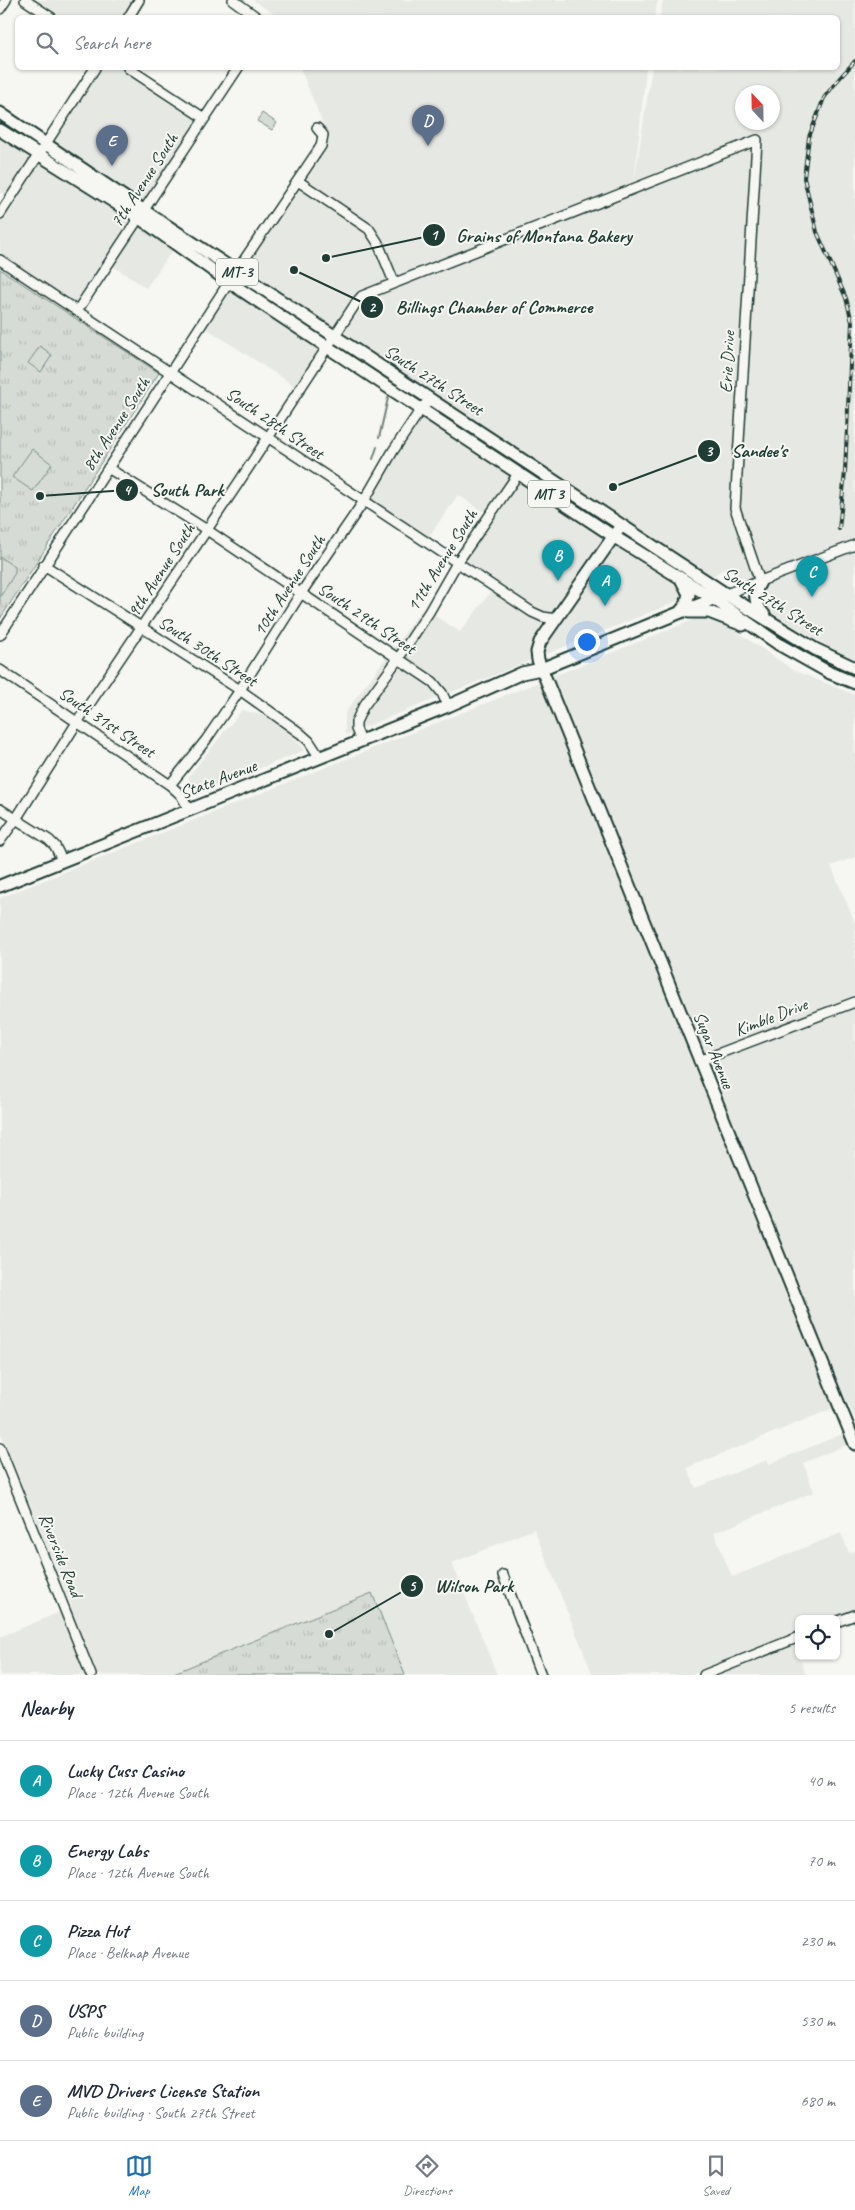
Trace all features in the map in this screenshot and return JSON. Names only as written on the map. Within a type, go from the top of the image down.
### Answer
[{"type":"main road","name":"South 27th Street","points":[[0,113],[46,143],[229,282],[518,474],[714,599],[768,637],[830,672],[855,683]]},
{"type":"main road","name":"South 27th Street","points":[[0,130],[236,272],[726,594],[816,649],[855,668]]},
{"type":"main road","points":[[541,669],[537,652],[545,635],[622,524]]},
{"type":"main road","points":[[678,576],[686,586],[689,594],[688,601],[680,612]]},
{"type":"main road","points":[[760,582],[756,591],[756,601],[760,610],[772,622]]},
{"type":"main road","name":"State Avenue","points":[[0,886],[448,706],[500,690],[530,677],[541,669],[726,594]]},
{"type":"main road","points":[[680,612],[709,612],[768,637]]},
{"type":"main road","name":"Sugar Avenue","points":[[541,669],[576,751],[699,1061],[855,1444]]},
{"type":"street","points":[[0,9],[6,0]]},
{"type":"street","points":[[25,0],[48,15]]},
{"type":"street","points":[[130,15],[139,0]]},
{"type":"street","points":[[233,0],[254,15]]},
{"type":"street","points":[[0,214],[94,70]]},
{"type":"street","points":[[131,70],[204,118]]},
{"type":"street","name":"7th Avenue South","points":[[77,311],[237,70]]},
{"type":"street","points":[[236,272],[323,143],[323,135],[317,128]]},
{"type":"street","name":"9th Avenue South","points":[[0,841],[356,302],[362,296],[757,140]]},
{"type":"street","name":"Erie Drive","points":[[757,140],[735,508],[760,582]]},
{"type":"street","points":[[298,181],[369,229],[378,243],[394,282]]},
{"type":"street","name":"South 28th Street","points":[[0,260],[532,612],[543,617],[556,619]]},
{"type":"street","name":"8th Avenue South","points":[[0,635],[229,282]]},
{"type":"street","name":"10th Avenue South","points":[[170,785],[206,740],[240,690],[301,593],[364,501],[393,451],[421,409],[430,399]]},
{"type":"street","name":"South 29th Street","points":[[108,468],[207,530],[433,682],[442,693],[448,706]]},
{"type":"street","name":"11th Avenue South","points":[[361,741],[356,729],[358,716],[398,659],[457,563],[518,474]]},
{"type":"street","points":[[726,594],[855,545]]},
{"type":"street","name":"South 30th Street","points":[[44,565],[240,690],[300,733],[309,741],[320,758]]},
{"type":"street","name":"South 28th Street","points":[[532,612],[541,623],[545,635]]},
{"type":"street","name":"South 31st Street","points":[[0,670],[170,785],[180,795],[189,809]]},
{"type":"street","points":[[0,809],[55,846],[62,860]]},
{"type":"street","name":"Kimble Drive","points":[[699,1061],[855,1002]]},
{"type":"street","name":"Riverside Road","points":[[0,1448],[91,1675]]},
{"type":"street","points":[[504,1575],[541,1675]]},
{"type":"street","points":[[840,1621],[855,1615]]},
{"type":"street","points":[[704,1675],[795,1639]]},
{"type":"shaded area","points":[[34,0],[132,0],[121,15],[56,15]]},
{"type":"shaded area","points":[[253,0],[658,0],[655,15],[276,15]]},
{"type":"shaded area","points":[[663,0],[855,0],[855,662],[766,610],[759,598],[763,587],[723,569],[678,601],[345,735],[345,713],[423,608],[460,632],[494,588],[457,563],[489,515],[458,495],[425,542],[364,501],[421,409],[327,347],[299,389],[200,324],[328,136],[301,70],[646,70],[634,183],[652,70],[840,70],[840,15],[660,15]]},
{"type":"shaded area","points":[[94,70],[131,70],[204,118],[138,217],[177,244],[146,288],[109,263],[77,311],[0,260],[0,214],[10,199],[0,192],[0,128],[39,153]]},
{"type":"shaded area","points":[[703,616],[718,619],[793,670],[855,695],[855,857],[831,866],[855,923],[855,1419],[848,1402],[687,1468],[696,1488],[767,1460],[769,1464],[845,1433],[851,1443],[803,1463],[814,1492],[714,1533],[732,1577],[841,1533],[849,1553],[855,1551],[855,1609],[840,1615],[795,1615],[795,1634],[691,1675],[593,1675],[534,1529],[452,1563],[497,1675],[405,1675],[371,1593],[169,1675],[0,1675],[0,1637],[72,1607],[0,1431],[0,898]]},
{"type":"shaded area","points":[[242,710],[277,719],[305,750],[197,794],[188,777]]},
{"type":"shaded area","points":[[793,1642],[795,1660],[800,1660],[806,1675],[711,1675]]},
{"type":"green space","points":[[262,113],[277,123],[272,130],[257,121]]},
{"type":"green space","points":[[0,269],[159,373],[0,619]]},
{"type":"green space","points":[[40,346],[52,355],[41,372],[28,363]]},
{"type":"green space","points":[[32,449],[52,464],[33,491],[12,477]]},
{"type":"green space","points":[[0,557],[15,567],[15,573],[0,597]]},
{"type":"green space","points":[[372,1593],[405,1675],[169,1675]]},
{"type":"waterway","points":[[379,438],[388,398]]},
{"type":"waterway","points":[[373,459],[377,447]]},
{"type":"railway","points":[[839,529],[845,472],[852,322],[846,298],[817,232],[804,178],[809,137],[824,98],[855,61]]},
{"type":"place","name":"USPS","points":[[428,146]]},
{"type":"place","name":"MVD Drivers License Station","points":[[112,166]]},
{"type":"place","name":"Grains of Montana Bakery","points":[[326,258]]},
{"type":"place","name":"Billings Chamber of Commerce","points":[[294,270]]},
{"type":"place","name":"Sandee's","points":[[613,487]]},
{"type":"place","name":"South Park","points":[[40,496]]},
{"type":"place","name":"Energy Labs","points":[[558,581]]},
{"type":"place","name":"Pizza Hut","points":[[812,597]]},
{"type":"place","name":"Lucky Cuss Casino","points":[[605,606]]},
{"type":"place","name":"Wilson Park","points":[[329,1634]]}]
